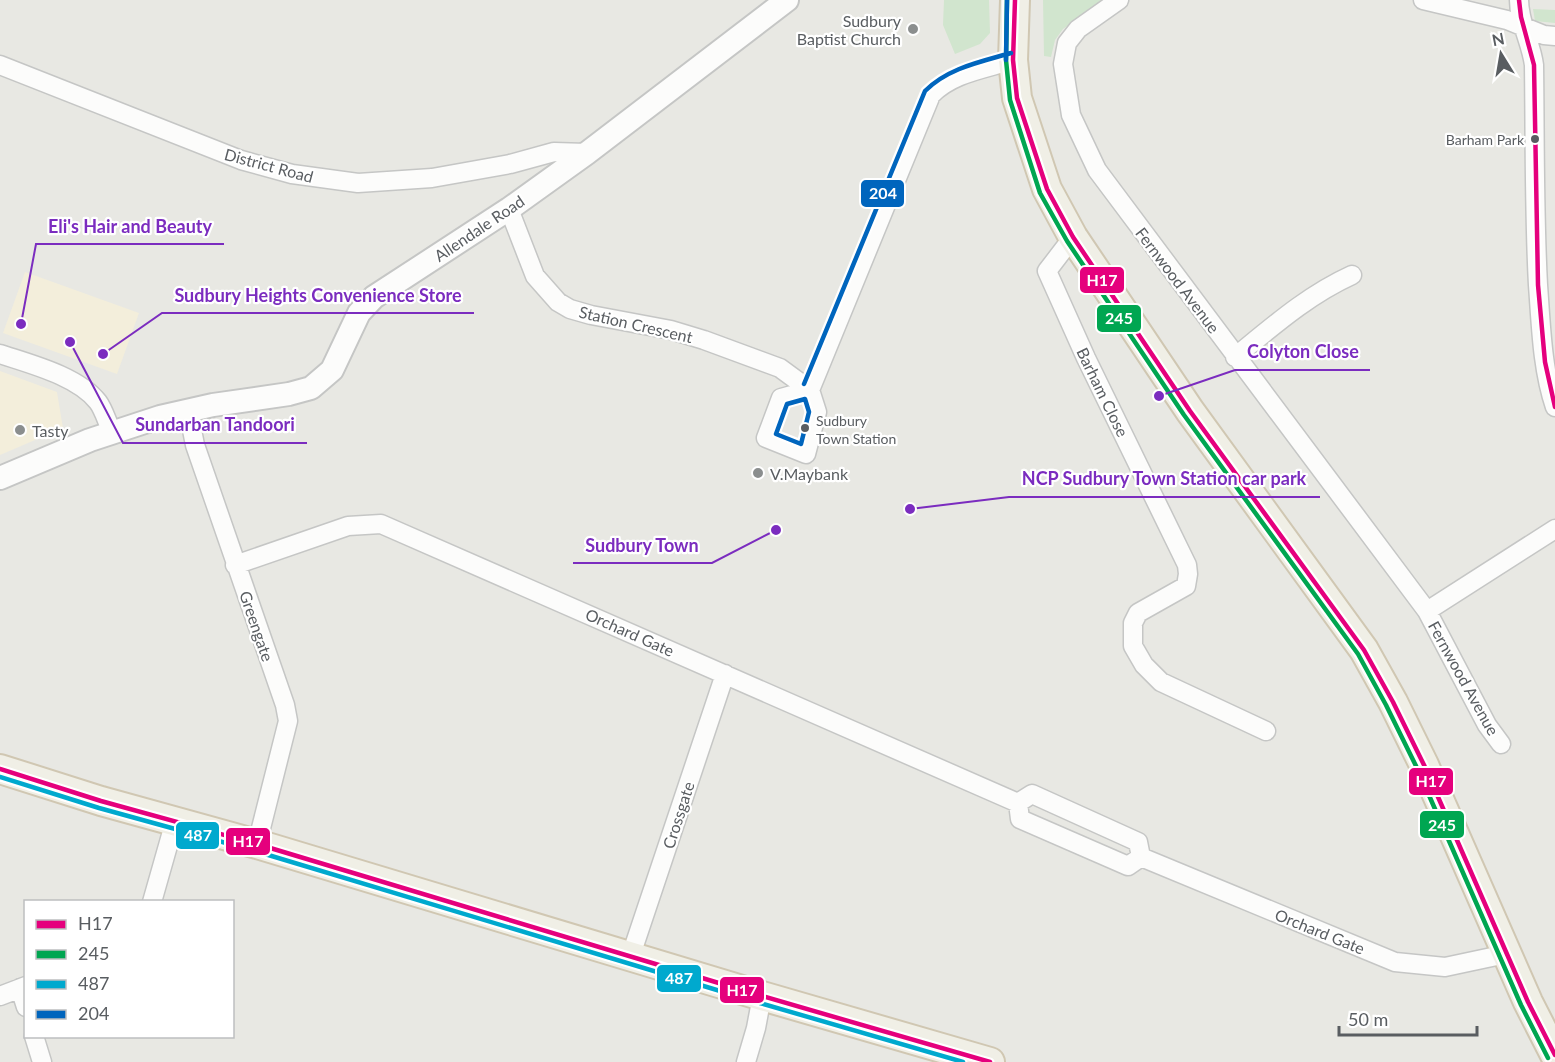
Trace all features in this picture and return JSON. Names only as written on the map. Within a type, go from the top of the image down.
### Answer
[{"type":"main road","points":[[1015,0],[1013,60],[1017,98],[1047,189],[1073,237],[1190,411],[1364,650],[1424,765],[1503,948],[1555,1055]]},
{"type":"main road","points":[[0,769],[101,801],[257,844],[982,1061]]},
{"type":"street","name":"Allendale Road","points":[[0,478],[112,432],[188,410],[289,394],[311,388],[332,370],[359,313],[374,297],[509,210],[787,0]]},
{"type":"street","name":"Fernwood Avenue","points":[[1119,0],[1078,29],[1068,43],[1063,63],[1071,115],[1097,170],[1427,611],[1487,725],[1501,744]]},
{"type":"street","points":[[1423,0],[1507,20],[1544,35],[1555,36]]},
{"type":"street","points":[[1519,0],[1520,14],[1531,43],[1534,65],[1535,222],[1541,326],[1549,390],[1555,407]]},
{"type":"street","name":"Station Crescent","points":[[509,210],[534,276],[564,306],[591,315],[671,330],[704,340],[780,368],[810,390],[931,95],[954,78],[1013,60]]},
{"type":"street","name":"District Road","points":[[0,65],[241,160],[292,174],[357,183],[422,178],[510,164],[554,152],[586,153]]},
{"type":"street","name":"Barham Close","points":[[1073,237],[1047,272],[1187,565],[1188,574],[1185,586],[1138,613],[1133,623],[1133,646],[1144,665],[1161,682],[1266,731]]},
{"type":"street","points":[[1235,357],[1301,303],[1329,285],[1352,275]]},
{"type":"street","points":[[0,354],[42,368],[81,387],[98,402],[112,432]]},
{"type":"street","name":"Greengate","points":[[188,410],[195,445],[285,705],[288,721],[257,844]]},
{"type":"street","name":"Orchard Gate","points":[[235,565],[348,526],[381,524],[1018,803]]},
{"type":"street","name":"Fernwood Avenue","points":[[1427,611],[1555,529]]},
{"type":"street","name":"Crossgate","points":[[631,956],[724,674]]},
{"type":"street","name":"Orchard Gate","points":[[1018,803],[1032,795],[1138,843],[1141,857]]},
{"type":"street","name":"Orchard Gate","points":[[1018,803],[1020,819],[1128,866],[1141,857]]},
{"type":"street","points":[[153,900],[175,822]]},
{"type":"street","name":"Orchard Gate","points":[[1141,857],[1395,962],[1445,967],[1503,948]]},
{"type":"street","points":[[0,996],[23,987]]},
{"type":"street","points":[[746,1062],[756,1029],[762,996]]},
{"type":"street","points":[[35,1038],[42,1062]]},
{"type":"shaded area","points":[[25,272],[139,313],[117,374],[3,333]]},
{"type":"shaded area","points":[[0,371],[57,392],[63,428],[0,455]]},
{"type":"green space","points":[[944,0],[989,0],[990,33],[980,44],[955,54],[943,25]]},
{"type":"green space","points":[[1043,0],[1105,0],[1063,29],[1055,40],[1051,57],[1044,56]]},
{"type":"green space","points":[[1533,9],[1555,10],[1555,23],[1535,21]]},
{"type":"transit line","name":"245","points":[[1007,0],[1006,60],[1010,100],[1040,193],[1067,241],[1184,415],[1358,654],[1417,768],[1521,1005],[1548,1058]]},
{"type":"transit line","name":"204","points":[[1006,60],[1007,0]]},
{"type":"transit line","name":"H17","points":[[1015,0],[1013,60],[1017,98],[1047,189],[1073,237],[1190,411],[1364,650],[1424,765],[1528,1002],[1555,1055]]},
{"type":"transit line","name":"H17","points":[[1519,0],[1521,17],[1534,65],[1538,285],[1545,362],[1555,407]]},
{"type":"transit line","name":"204","points":[[804,384],[925,91],[954,71],[1011,53]]},
{"type":"transit line","name":"204","points":[[805,399],[809,412],[801,444],[776,434],[787,404],[805,399]]},
{"type":"transit line","name":"H17","points":[[0,769],[101,801],[257,844],[990,1062]]},
{"type":"transit line","name":"487","points":[[0,777],[963,1062]]},
{"type":"place","name":"Sudbury Baptist Church","points":[[913,29]]},
{"type":"place","name":"Barham Park","points":[[1535,139]]},
{"type":"place","name":"Eli's Hair and Beauty","points":[[21,324]]},
{"type":"place","name":"Sundarban Tandoori","points":[[70,342]]},
{"type":"place","name":"Sudbury Heights Convenience Store","points":[[103,354]]},
{"type":"place","name":"Colyton Close","points":[[1159,396]]},
{"type":"place","name":"Sudbury Town Station","points":[[805,428]]},
{"type":"place","name":"Tasty","points":[[20,430]]},
{"type":"place","name":"V.Maybank","points":[[758,473]]},
{"type":"place","name":"NCP Sudbury Town Station car park","points":[[910,509]]},
{"type":"place","name":"Sudbury Town","points":[[776,530]]}]
